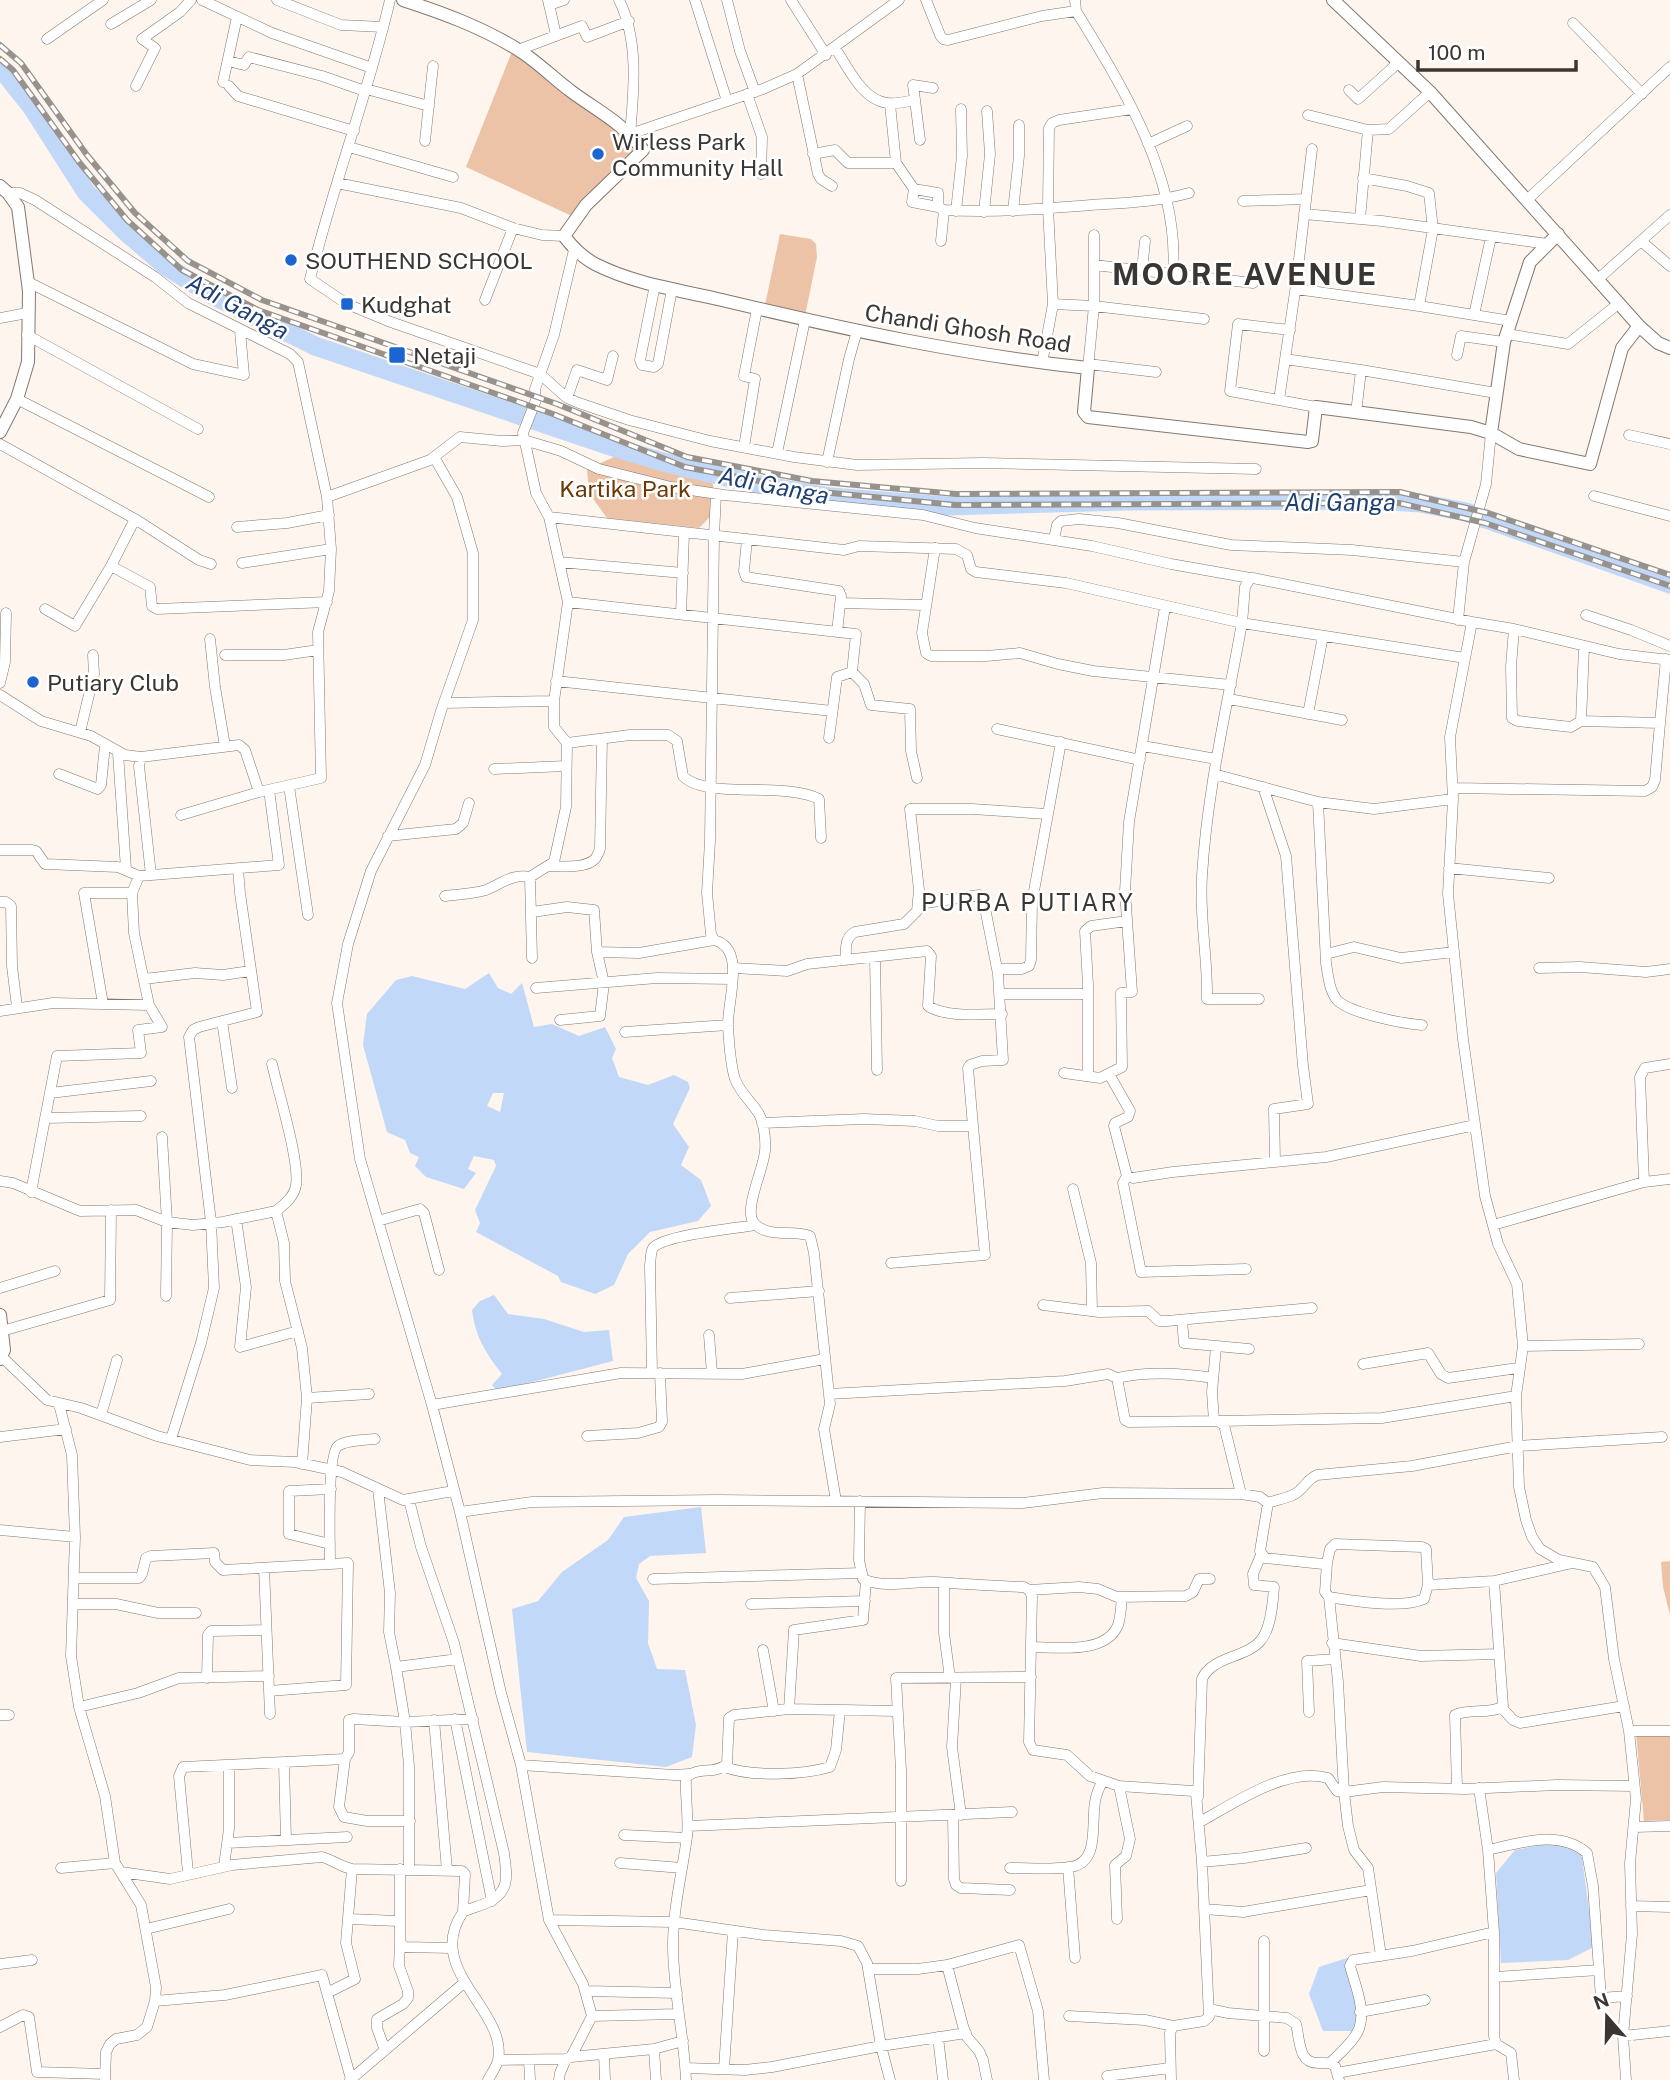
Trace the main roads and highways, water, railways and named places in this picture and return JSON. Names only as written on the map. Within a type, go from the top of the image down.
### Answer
[{"type":"water","points":[[489,973],[498,988],[511,994],[522,983],[534,1027],[552,1024],[579,1036],[605,1027],[616,1049],[612,1058],[619,1077],[648,1085],[674,1075],[688,1082],[690,1088],[673,1124],[689,1147],[681,1165],[701,1180],[711,1206],[698,1221],[650,1232],[628,1254],[614,1285],[595,1294],[561,1282],[558,1276],[476,1232],[480,1223],[475,1210],[496,1166],[494,1160],[474,1156],[468,1169],[476,1173],[464,1189],[426,1177],[415,1166],[419,1157],[410,1153],[405,1140],[387,1132],[363,1045],[367,1014],[396,980],[412,976],[465,989]],"holes":[[[493,1093],[504,1093],[500,1112],[487,1106]]]},
{"type":"water","points":[[494,1295],[508,1314],[544,1319],[584,1332],[609,1330],[613,1361],[497,1391],[492,1385],[502,1374],[482,1344],[472,1310],[480,1301]]},
{"type":"water","points":[[701,1507],[706,1553],[650,1556],[639,1564],[636,1578],[649,1601],[648,1643],[657,1669],[685,1670],[696,1725],[692,1757],[666,1767],[527,1752],[512,1609],[538,1601],[562,1572],[608,1540],[624,1517]]},
{"type":"water","points":[[1557,1842],[1581,1850],[1594,1947],[1568,1960],[1501,1963],[1496,1873],[1515,1850]]},
{"type":"water","points":[[1350,1957],[1362,2004],[1357,2031],[1323,2031],[1309,1994],[1319,1967]]},
{"type":"waterway","name":"Adi Ganga","points":[[0,67],[31,106],[86,192],[127,233],[167,267],[212,295],[315,346],[613,447],[760,485],[831,497],[947,506],[1127,501],[1378,500],[1420,503],[1466,512],[1670,584]]},
{"type":"railway","points":[[0,45],[21,63],[87,155],[135,213],[188,261],[262,300],[557,404],[687,457],[812,481],[956,494],[1400,492],[1488,513],[1670,575]]},
{"type":"railway","points":[[0,59],[13,70],[79,162],[127,220],[182,270],[258,310],[553,414],[685,467],[811,491],[955,505],[1399,503],[1485,523],[1670,586]]},
{"type":"place","name":"Wirless Park Community Hall","points":[[598,154]]},
{"type":"place","name":"SOUTHEND SCHOOL","points":[[291,260]]},
{"type":"place","name":"Kudghat","points":[[347,304]]},
{"type":"place","name":"Netaji","points":[[397,355]]},
{"type":"place","name":"Putiary Club","points":[[33,682]]},
{"type":"district","name":"MOORE AVENUE","points":[[1245,274]]},
{"type":"district","name":"PURBA PUTIARY","points":[[1028,902]]},
{"type":"park label","name":"Kartika Park","points":[[625,488]]}]
